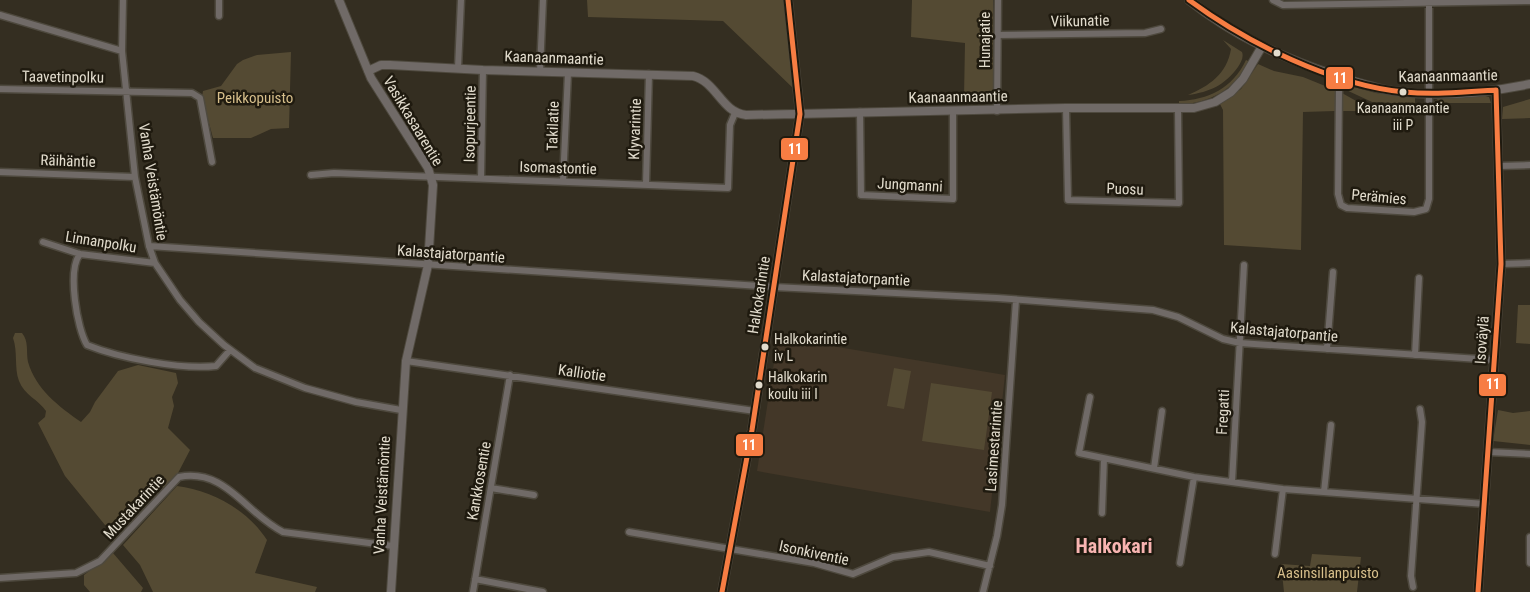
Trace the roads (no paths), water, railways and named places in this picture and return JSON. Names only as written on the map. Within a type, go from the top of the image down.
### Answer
[{"type":"street","name":"Vanha Veistämöntie","points":[[123,0],[122,51],[136,177],[155,263],[180,300],[199,322],[230,350],[255,368],[305,388],[356,402],[401,410],[391,592]]},
{"type":"street","points":[[219,0],[219,16]]},
{"type":"street","name":"Vasikkasaarentie","points":[[339,0],[368,71],[428,168],[433,190],[428,265],[406,361],[401,410]]},
{"type":"street","name":"Isopurjeentie","points":[[458,68],[461,0]]},
{"type":"street","points":[[540,71],[543,0]]},
{"type":"street","name":"Halkokarintie","points":[[722,592],[755,411],[800,114],[788,0]]},
{"type":"street","name":"Hunajatie","points":[[997,111],[998,0]]},
{"type":"street","points":[[1189,0],[1228,29],[1262,48]]},
{"type":"street","points":[[1272,0],[1283,5],[1352,2],[1530,2]]},
{"type":"street","points":[[1427,92],[1429,2]]},
{"type":"street","points":[[0,15],[122,51]]},
{"type":"street","name":"Viikunatie","points":[[998,35],[1145,33],[1162,29]]},
{"type":"street","name":"Kaanaanmaantie","points":[[368,71],[381,65],[390,64],[483,70],[693,76],[701,79],[735,113],[746,115],[1066,108],[1178,109],[1207,105],[1231,92],[1243,79],[1262,48],[1342,77],[1385,90],[1427,92],[1496,90],[1530,84]]},
{"type":"street","name":"Isopurjeentie","points":[[481,178],[483,70]]},
{"type":"street","name":"Takilatie","points":[[564,181],[568,73]]},
{"type":"street","name":"Klyvarintie","points":[[646,184],[649,74]]},
{"type":"street","name":"Perämies","points":[[1342,77],[1339,89],[1338,194],[1341,205],[1347,208],[1414,212],[1426,209],[1429,199],[1427,92]]},
{"type":"street","name":"Taavetinpolku","points":[[0,89],[192,92],[200,98],[212,162]]},
{"type":"street","name":"Isoväylä","points":[[1478,592],[1501,264],[1496,90]]},
{"type":"street","name":"Puosu","points":[[1066,108],[1068,200],[1179,203],[1178,109]]},
{"type":"street","name":"Jungmanni","points":[[860,112],[861,195],[953,199],[952,111]]},
{"type":"street","name":"Isomastontie","points":[[311,175],[481,178],[728,188],[730,125],[735,113]]},
{"type":"street","points":[[1499,166],[1530,165]]},
{"type":"street","name":"Räihäntie","points":[[0,172],[136,177]]},
{"type":"street","name":"Linnanpolku","points":[[43,242],[80,254],[155,263]]},
{"type":"street","name":"Kalastajatorpantie","points":[[150,246],[1153,310],[1178,317],[1212,335],[1240,343],[1494,360]]},
{"type":"street","points":[[80,254],[73,272],[81,336],[87,345],[119,356],[197,368],[216,366],[230,350]]},
{"type":"street","points":[[1501,264],[1530,263]]},
{"type":"street","name":"Fregatti","points":[[1232,482],[1244,265]]},
{"type":"street","points":[[1328,349],[1333,272]]},
{"type":"street","points":[[1415,355],[1419,278]]},
{"type":"street","name":"Lasimestarintie","points":[[983,592],[1002,505],[1016,300]]},
{"type":"street","name":"Kalliotie","points":[[406,361],[755,411]]},
{"type":"street","name":"Kankkosentie","points":[[473,592],[510,375]]},
{"type":"street","points":[[1090,397],[1079,453],[1194,477],[1283,489],[1485,504]]},
{"type":"street","points":[[1413,587],[1412,576],[1422,422],[1420,409]]},
{"type":"street","points":[[1154,468],[1162,411]]},
{"type":"street","points":[[1324,492],[1331,425]]},
{"type":"street","points":[[1488,452],[1530,454]]},
{"type":"street","points":[[1102,513],[1104,459]]},
{"type":"street","name":"Mustakarintie","points":[[0,578],[76,573],[87,569],[100,561],[178,478],[192,475],[211,478],[225,487],[272,526],[283,532],[393,546]]},
{"type":"street","points":[[1180,563],[1194,477]]},
{"type":"street","points":[[491,488],[534,495]]},
{"type":"street","points":[[1275,554],[1283,489]]},
{"type":"street","name":"Isonkiventie","points":[[629,532],[814,563],[852,574],[893,557],[919,552],[990,566]]},
{"type":"street","points":[[1530,537],[1530,562]]},
{"type":"street","points":[[475,579],[543,592]]},
{"type":"place","name":"Kaanaanmaantie iii P","points":[[1403,92]]},
{"type":"place","name":"Halkokarintie iv L","points":[[765,347]]},
{"type":"place","name":"Halkokarin koulu iii I","points":[[759,385]]},
{"type":"district","name":"Halkokari","points":[[1114,546]]},
{"type":"park label","name":"Peikkopuisto","points":[[255,98]]},
{"type":"park label","name":"Aasinsillanpuisto","points":[[1328,573]]}]
